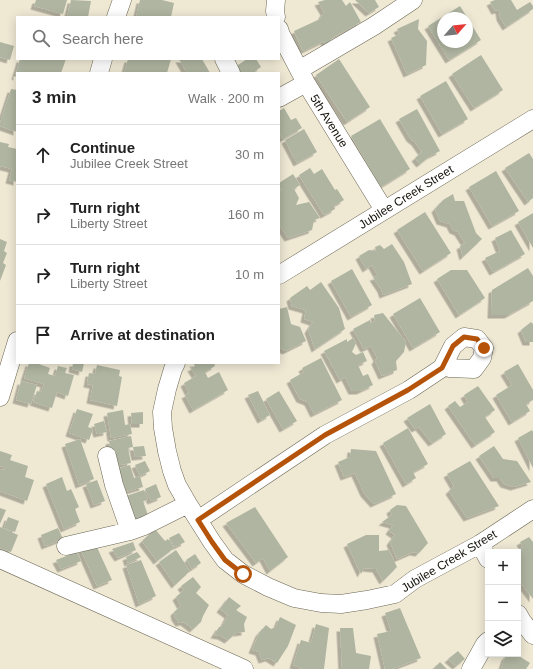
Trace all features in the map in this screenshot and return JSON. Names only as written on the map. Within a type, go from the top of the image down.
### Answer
[{"type":"street","points":[[116,16],[122,0]]},
{"type":"street","points":[[276,0],[274,11],[276,16]]},
{"type":"street","points":[[280,97],[302,77],[413,0]]},
{"type":"street","name":"5th Avenue","points":[[280,32],[302,77],[384,210]]},
{"type":"street","points":[[99,72],[104,60]]},
{"type":"street","points":[[224,60],[230,72]]},
{"type":"street","name":"Jubilee Creek Street","points":[[280,274],[533,119]]},
{"type":"street","points":[[198,520],[325,435],[408,390],[442,368],[453,346],[464,337],[477,339],[484,348],[482,358],[474,368],[449,368]]},
{"type":"street","points":[[0,397],[16,344]]},
{"type":"street","name":"Jubilee Creek Street","points":[[176,364],[167,389],[162,412],[163,428],[172,471],[177,485],[212,542],[225,560],[243,574],[294,598],[321,603],[341,604],[395,594],[415,579],[484,551],[533,509]]},
{"type":"street","points":[[107,456],[114,486],[130,531]]},
{"type":"street","points":[[66,546],[130,531],[144,526],[188,504]]},
{"type":"street","points":[[0,559],[244,669]]},
{"type":"street","points":[[521,621],[533,636]]},
{"type":"street","points":[[471,669],[485,644]]},
{"type":"building","points":[[36,0],[67,0],[63,14],[34,6]]},
{"type":"building","points":[[71,0],[91,1],[88,16],[67,16]]},
{"type":"building","points":[[140,0],[162,0],[174,3],[171,16],[136,16]]},
{"type":"building","points":[[325,0],[342,0],[346,6],[350,2],[361,22],[335,36],[326,44],[324,41],[303,51],[294,31],[320,19],[324,12],[318,2]]},
{"type":"building","points":[[355,0],[375,0],[379,7],[369,13]]},
{"type":"building","points":[[495,0],[511,0],[517,10],[530,2],[533,9],[506,27],[500,17],[499,10],[495,11],[490,2]]},
{"type":"building","points":[[460,6],[464,12],[450,12]]},
{"type":"building","points":[[419,19],[418,29],[427,41],[426,65],[407,74],[391,38],[400,34],[397,29]]},
{"type":"building","points":[[437,20],[437,41],[428,26]]},
{"type":"building","points":[[473,27],[481,40],[473,45]]},
{"type":"building","points":[[0,42],[14,46],[10,60],[0,57]]},
{"type":"building","points":[[442,48],[468,48],[449,60]]},
{"type":"building","points":[[481,55],[503,90],[474,108],[452,74]]},
{"type":"building","points":[[339,59],[370,107],[347,122],[316,75]]},
{"type":"building","points":[[20,60],[66,60],[61,72],[16,72]]},
{"type":"building","points":[[128,60],[171,60],[167,72],[124,72]]},
{"type":"building","points":[[180,60],[203,60],[209,72],[186,72]]},
{"type":"building","points":[[246,60],[257,60],[261,67],[256,72],[234,72],[232,69]]},
{"type":"building","points":[[446,81],[468,119],[442,134],[420,96]]},
{"type":"building","points":[[11,89],[16,90],[16,132],[0,126]]},
{"type":"building","points":[[284,108],[291,120],[296,118],[302,128],[283,139],[280,134],[280,110]]},
{"type":"building","points":[[417,109],[440,151],[430,156],[420,164],[415,158],[422,152],[410,138],[399,119]]},
{"type":"building","points":[[380,119],[410,169],[381,187],[351,136]]},
{"type":"building","points":[[304,129],[317,152],[297,163],[285,140]]},
{"type":"building","points":[[0,142],[9,144],[8,147],[16,149],[16,182],[9,180],[12,169],[0,166]]},
{"type":"building","points":[[529,153],[533,159],[533,198],[528,202],[505,168]]},
{"type":"building","points":[[310,168],[314,174],[322,169],[335,190],[337,189],[344,200],[334,206],[335,209],[324,215],[299,175]]},
{"type":"building","points":[[496,171],[519,211],[492,226],[469,187]]},
{"type":"building","points":[[293,174],[300,185],[294,189],[299,198],[296,205],[309,202],[320,218],[314,220],[312,230],[288,238],[280,226],[280,191],[282,190],[280,187],[280,182]]},
{"type":"building","points":[[453,194],[455,201],[464,201],[476,233],[482,239],[463,257],[460,246],[465,243],[458,232],[453,230],[450,224],[440,221],[435,209],[443,200]]},
{"type":"building","points":[[425,212],[451,253],[423,271],[397,230]]},
{"type":"building","points":[[533,213],[533,248],[518,222]]},
{"type":"building","points":[[511,230],[525,254],[493,272],[485,258],[500,251],[495,238]]},
{"type":"building","points":[[0,239],[7,242],[4,251],[7,253],[3,263],[6,265],[0,281]]},
{"type":"building","points":[[392,244],[404,262],[412,284],[383,295],[373,277],[378,276],[372,265],[366,269],[359,256],[369,250],[376,251],[375,247],[380,245],[384,249]]},
{"type":"building","points":[[528,268],[533,276],[533,301],[508,315],[491,315],[492,290]]},
{"type":"building","points":[[352,269],[372,305],[351,317],[331,281]]},
{"type":"building","points":[[451,270],[467,270],[485,298],[459,315],[437,279]]},
{"type":"building","points":[[321,282],[339,308],[345,329],[315,349],[308,330],[313,322],[304,319],[306,310],[292,306],[290,298],[307,286],[310,290]]},
{"type":"building","points":[[420,298],[440,332],[413,348],[393,314]]},
{"type":"building","points":[[287,307],[291,324],[300,327],[306,341],[286,351],[280,348],[280,309]]},
{"type":"building","points":[[383,313],[406,342],[404,352],[396,361],[397,370],[382,376],[375,361],[377,358],[371,346],[364,349],[353,329],[370,320],[371,323],[375,321],[374,315]]},
{"type":"building","points":[[531,322],[533,324],[533,342],[526,342],[521,330]]},
{"type":"building","points":[[353,338],[356,343],[352,352],[356,355],[363,352],[367,361],[358,365],[363,376],[368,374],[373,385],[360,391],[352,391],[345,377],[340,380],[324,351],[347,339],[347,342]]},
{"type":"building","points":[[321,358],[342,400],[314,414],[308,402],[300,399],[290,380],[304,372],[302,368]]},
{"type":"building","points":[[29,364],[39,364],[50,368],[48,374],[55,376],[58,366],[67,368],[65,373],[74,375],[68,396],[57,392],[52,408],[33,402],[37,391],[41,392],[44,384],[24,378]]},
{"type":"building","points":[[73,364],[84,364],[82,372],[72,369]]},
{"type":"building","points":[[194,364],[214,364],[215,366],[205,372],[208,378],[219,372],[228,390],[193,410],[185,395],[189,393],[184,383],[196,376],[191,368],[195,366]]},
{"type":"building","points":[[518,364],[533,390],[533,400],[526,404],[530,411],[512,422],[496,395],[512,385],[504,372]]},
{"type":"building","points":[[97,365],[120,370],[119,376],[122,377],[117,406],[90,400],[93,385],[87,384],[89,373],[95,374]]},
{"type":"building","points":[[21,381],[37,385],[31,404],[16,400]]},
{"type":"building","points":[[478,386],[495,410],[485,417],[495,432],[475,445],[448,406],[455,401],[460,407],[468,402],[464,395]]},
{"type":"building","points":[[258,391],[270,415],[261,420],[248,395]]},
{"type":"building","points":[[279,391],[297,421],[283,429],[266,399]]},
{"type":"building","points":[[430,404],[446,434],[432,443],[419,427],[415,429],[407,418]]},
{"type":"building","points":[[77,409],[93,414],[88,427],[93,429],[89,440],[69,433]]},
{"type":"building","points":[[123,410],[125,425],[130,424],[132,434],[111,438],[107,413]]},
{"type":"building","points":[[143,412],[143,424],[132,424],[131,413]]},
{"type":"building","points":[[104,421],[107,432],[97,434],[94,424]]},
{"type":"building","points":[[408,428],[428,464],[413,472],[416,478],[406,484],[383,443]]},
{"type":"building","points":[[532,430],[533,432],[533,468],[518,438]]},
{"type":"building","points":[[131,436],[133,447],[128,448],[131,463],[114,466],[109,441]]},
{"type":"building","points":[[80,439],[94,479],[79,485],[65,444]]},
{"type":"building","points":[[144,446],[146,456],[135,457],[133,447]]},
{"type":"building","points":[[494,446],[503,459],[517,461],[531,482],[514,487],[504,484],[500,478],[494,478],[479,456]]},
{"type":"building","points":[[351,449],[376,451],[396,494],[374,504],[364,493],[355,473],[344,477],[338,462],[350,457]]},
{"type":"building","points":[[0,451],[12,455],[10,460],[28,466],[25,477],[34,480],[27,501],[0,491],[0,469],[4,470],[5,467],[0,466]]},
{"type":"building","points":[[145,461],[150,471],[140,476],[135,465]]},
{"type":"building","points":[[470,461],[499,506],[467,518],[449,491],[454,486],[447,474]]},
{"type":"building","points":[[130,465],[134,478],[140,476],[143,487],[122,493],[116,469]]},
{"type":"building","points":[[62,477],[67,491],[71,489],[79,507],[75,509],[80,522],[64,529],[46,484]]},
{"type":"building","points":[[97,480],[105,501],[94,505],[86,484]]},
{"type":"building","points":[[156,484],[161,497],[151,501],[145,489]]},
{"type":"building","points":[[144,490],[148,500],[143,501],[148,515],[132,521],[123,497]]},
{"type":"building","points":[[397,505],[406,506],[428,543],[419,553],[413,552],[397,559],[390,542],[395,535],[389,531],[393,525],[382,522],[392,515],[390,510]]},
{"type":"building","points":[[255,507],[288,557],[270,571],[263,558],[256,563],[226,523]]},
{"type":"building","points":[[0,508],[6,510],[0,524]]},
{"type":"building","points":[[8,517],[19,521],[15,532],[4,528]]},
{"type":"building","points":[[0,527],[18,535],[11,552],[0,548]]},
{"type":"building","points":[[58,528],[63,539],[45,546],[41,535]]},
{"type":"building","points":[[155,529],[165,541],[168,539],[174,548],[157,561],[142,541]]},
{"type":"building","points":[[179,533],[185,542],[175,547],[169,538]]},
{"type":"building","points":[[366,535],[379,535],[379,551],[389,550],[397,567],[383,581],[376,569],[364,568],[361,574],[347,544]]},
{"type":"building","points":[[529,537],[533,542],[533,599],[521,583],[521,549],[519,549],[523,547],[520,542]]},
{"type":"building","points":[[133,542],[136,550],[118,558],[112,549]]},
{"type":"building","points":[[95,543],[112,580],[97,586],[81,550]]},
{"type":"building","points":[[176,550],[190,571],[175,585],[159,562]]},
{"type":"building","points":[[77,552],[81,561],[61,569],[56,560]]},
{"type":"building","points":[[137,552],[141,557],[128,563],[126,557]]},
{"type":"building","points":[[195,554],[201,563],[192,569],[186,560]]},
{"type":"building","points":[[141,560],[156,596],[139,604],[126,565]]},
{"type":"building","points":[[193,577],[201,587],[196,593],[209,605],[201,622],[193,629],[184,622],[179,623],[174,612],[181,606],[176,597],[184,590],[181,586]]},
{"type":"building","points":[[229,597],[241,606],[236,610],[247,617],[244,624],[245,632],[236,633],[228,640],[221,636],[214,635],[219,627],[222,627],[228,615],[220,609]]},
{"type":"building","points":[[400,608],[421,658],[392,669],[385,669],[377,634],[391,631],[385,613]]},
{"type":"building","points":[[280,617],[296,625],[288,646],[277,663],[269,658],[262,660],[259,652],[252,650],[259,633],[266,625],[271,629],[276,627]]},
{"type":"building","points":[[316,624],[329,628],[324,669],[303,669],[293,665],[301,640],[311,643]]},
{"type":"building","points":[[340,628],[353,628],[356,653],[371,656],[369,669],[342,669]]},
{"type":"building","points":[[458,651],[465,659],[456,666],[448,659]]},
{"type":"building","points":[[505,657],[521,657],[530,663],[526,669],[501,669]]},
{"type":"building","points":[[440,662],[447,669],[433,669]]},
{"type":"route","points":[[243,574],[225,560],[198,520],[325,435],[408,390],[442,368],[453,346],[464,337],[477,339],[484,348]]}]
